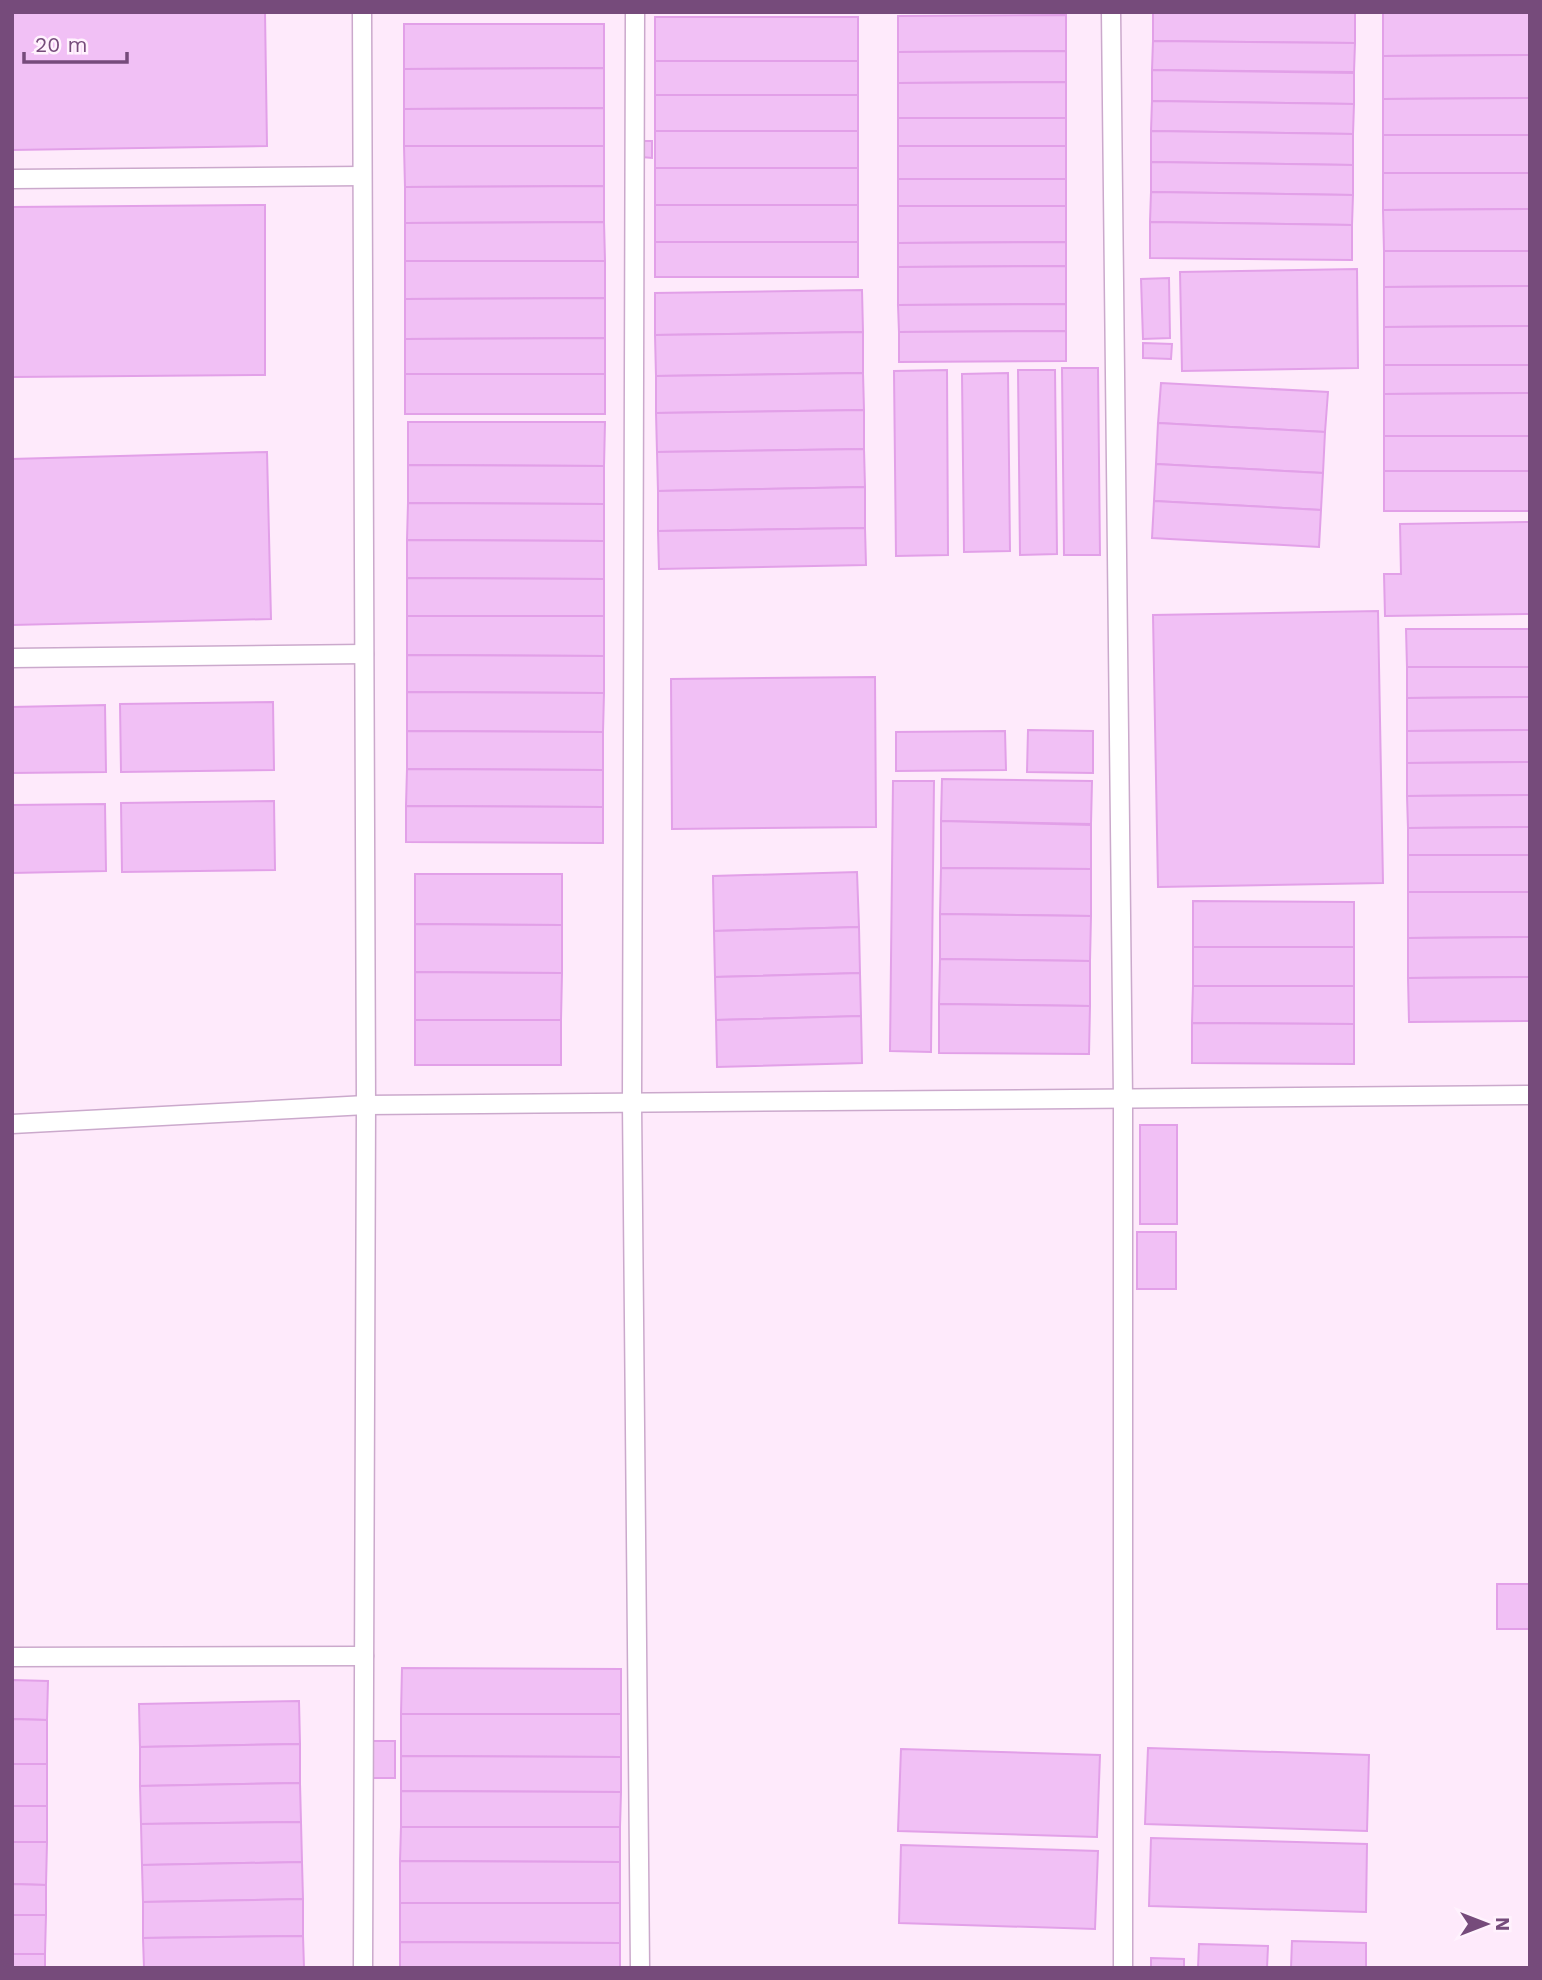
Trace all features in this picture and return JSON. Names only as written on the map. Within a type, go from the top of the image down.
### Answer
[{"type":"lane","points":[[362,12],[366,1105],[363,1968]]},
{"type":"lane","points":[[635,12],[632,1103],[640,1968]]},
{"type":"lane","points":[[1111,12],[1123,1098],[1123,1968]]},
{"type":"lane","points":[[12,179],[362,176]]},
{"type":"lane","points":[[12,658],[364,654]]},
{"type":"lane","points":[[12,1124],[366,1105],[1530,1095]]},
{"type":"lane","points":[[12,1657],[364,1656]]},
{"type":"building","points":[[12,12],[265,12],[267,146],[12,150]]},
{"type":"building","points":[[1153,12],[1355,12],[1355,43],[1153,41]]},
{"type":"building","points":[[1383,12],[1530,12],[1530,55],[1383,56]]},
{"type":"building","points":[[1066,15],[1066,51],[898,52],[898,16]]},
{"type":"building","points":[[655,17],[858,17],[858,61],[655,61]]},
{"type":"building","points":[[404,24],[604,24],[604,68],[404,69]]},
{"type":"building","points":[[1153,41],[1355,43],[1354,72],[1152,70]]},
{"type":"building","points":[[1066,51],[1066,82],[898,83],[898,52]]},
{"type":"building","points":[[1530,55],[1530,98],[1383,99],[1383,56]]},
{"type":"building","points":[[655,61],[858,61],[858,95],[655,95]]},
{"type":"building","points":[[604,68],[604,108],[404,109],[404,69]]},
{"type":"building","points":[[1152,70],[1354,73],[1354,104],[1152,101]]},
{"type":"building","points":[[1066,82],[1066,118],[898,118],[898,83]]},
{"type":"building","points":[[655,95],[858,95],[858,131],[655,131]]},
{"type":"building","points":[[1530,98],[1530,135],[1383,135],[1383,99]]},
{"type":"building","points":[[1152,101],[1354,104],[1353,134],[1151,131]]},
{"type":"building","points":[[604,108],[604,146],[404,146],[404,109]]},
{"type":"building","points":[[898,118],[1066,118],[1066,146],[898,146]]},
{"type":"building","points":[[655,131],[858,131],[858,168],[655,168]]},
{"type":"building","points":[[1151,131],[1353,134],[1353,165],[1151,162]]},
{"type":"building","points":[[1383,135],[1530,135],[1530,173],[1383,173]]},
{"type":"building","points":[[642,141],[652,141],[652,158],[642,157]]},
{"type":"building","points":[[404,146],[604,146],[604,186],[405,187]]},
{"type":"building","points":[[898,146],[1066,146],[1066,179],[898,179]]},
{"type":"building","points":[[1151,162],[1353,165],[1353,195],[1151,192]]},
{"type":"building","points":[[655,168],[858,168],[858,205],[655,205]]},
{"type":"building","points":[[1383,173],[1530,173],[1530,209],[1383,210]]},
{"type":"building","points":[[898,179],[1066,179],[1066,206],[898,206]]},
{"type":"building","points":[[604,186],[604,222],[405,223],[405,187]]},
{"type":"building","points":[[1151,192],[1353,195],[1352,225],[1150,222]]},
{"type":"building","points":[[265,205],[265,375],[12,377],[12,207]]},
{"type":"building","points":[[655,205],[858,205],[858,242],[655,242]]},
{"type":"building","points":[[898,206],[1066,206],[1066,242],[898,243]]},
{"type":"building","points":[[1530,209],[1530,251],[1384,251],[1383,210]]},
{"type":"building","points":[[604,222],[605,261],[405,261],[405,223]]},
{"type":"building","points":[[1150,222],[1352,225],[1352,260],[1150,258]]},
{"type":"building","points":[[655,242],[858,242],[858,277],[655,277]]},
{"type":"building","points":[[1066,242],[1066,266],[898,267],[898,243]]},
{"type":"building","points":[[1384,251],[1530,251],[1530,286],[1384,287]]},
{"type":"building","points":[[405,261],[605,261],[605,298],[405,299]]},
{"type":"building","points":[[1066,266],[1066,304],[898,305],[898,267]]},
{"type":"building","points":[[1357,269],[1358,368],[1182,371],[1180,272]]},
{"type":"building","points":[[1169,278],[1170,338],[1143,339],[1141,279]]},
{"type":"building","points":[[1530,286],[1530,326],[1384,327],[1384,287]]},
{"type":"building","points":[[862,290],[863,332],[655,335],[655,293]]},
{"type":"building","points":[[605,298],[605,338],[405,339],[405,299]]},
{"type":"building","points":[[1066,304],[1066,331],[899,332],[898,305]]},
{"type":"building","points":[[1530,326],[1530,365],[1384,365],[1384,327]]},
{"type":"building","points":[[1066,331],[1066,361],[899,362],[899,332]]},
{"type":"building","points":[[863,332],[863,373],[656,376],[655,335]]},
{"type":"building","points":[[605,338],[605,374],[405,374],[405,339]]},
{"type":"building","points":[[1143,343],[1172,344],[1171,359],[1143,358]]},
{"type":"building","points":[[1384,365],[1530,365],[1530,393],[1384,394]]},
{"type":"building","points":[[1062,368],[1098,368],[1100,555],[1064,555]]},
{"type":"building","points":[[947,370],[948,555],[896,556],[894,371]]},
{"type":"building","points":[[1018,370],[1055,370],[1057,554],[1020,555]]},
{"type":"building","points":[[863,373],[864,410],[656,413],[656,376]]},
{"type":"building","points":[[1008,373],[1010,551],[964,552],[962,374]]},
{"type":"building","points":[[405,374],[605,374],[605,414],[405,414]]},
{"type":"building","points":[[1161,383],[1328,392],[1325,432],[1158,423]]},
{"type":"building","points":[[1530,393],[1530,436],[1384,436],[1384,394]]},
{"type":"building","points":[[864,410],[864,449],[657,452],[656,413]]},
{"type":"building","points":[[408,422],[605,422],[604,466],[408,465]]},
{"type":"building","points":[[1158,423],[1325,432],[1323,473],[1156,464]]},
{"type":"building","points":[[1384,436],[1530,436],[1530,471],[1384,471]]},
{"type":"building","points":[[864,449],[865,487],[658,491],[657,452]]},
{"type":"building","points":[[267,452],[271,619],[12,625],[12,459]]},
{"type":"building","points":[[1156,464],[1323,473],[1321,510],[1154,501]]},
{"type":"building","points":[[408,465],[604,466],[604,504],[408,503]]},
{"type":"building","points":[[1384,471],[1530,471],[1530,511],[1384,511]]},
{"type":"building","points":[[865,487],[865,528],[658,531],[658,491]]},
{"type":"building","points":[[1154,501],[1321,510],[1319,547],[1152,538]]},
{"type":"building","points":[[408,503],[604,504],[604,541],[407,540]]},
{"type":"building","points":[[1530,522],[1530,614],[1385,616],[1384,574],[1401,574],[1400,524]]},
{"type":"building","points":[[865,528],[866,565],[659,569],[658,531]]},
{"type":"building","points":[[407,540],[604,541],[604,579],[407,578]]},
{"type":"building","points":[[407,578],[604,579],[604,616],[407,616]]},
{"type":"building","points":[[1378,611],[1383,883],[1158,887],[1153,615]]},
{"type":"building","points":[[407,616],[604,616],[604,656],[407,655]]},
{"type":"building","points":[[1406,629],[1530,629],[1530,667],[1407,667]]},
{"type":"building","points":[[407,655],[604,656],[604,693],[407,692]]},
{"type":"building","points":[[1407,667],[1530,667],[1530,697],[1407,698]]},
{"type":"building","points":[[875,677],[876,827],[672,829],[671,679]]},
{"type":"building","points":[[407,692],[604,693],[603,732],[407,731]]},
{"type":"building","points":[[1530,697],[1530,730],[1407,731],[1407,698]]},
{"type":"building","points":[[273,702],[274,770],[121,772],[120,704]]},
{"type":"building","points":[[105,705],[106,772],[12,773],[12,707]]},
{"type":"building","points":[[1028,730],[1093,731],[1093,773],[1027,772]]},
{"type":"building","points":[[1530,730],[1530,762],[1407,763],[1407,731]]},
{"type":"building","points":[[407,731],[603,732],[603,770],[407,769]]},
{"type":"building","points":[[1005,731],[1006,770],[896,771],[896,732]]},
{"type":"building","points":[[1530,762],[1530,795],[1407,796],[1407,763]]},
{"type":"building","points":[[407,769],[603,770],[603,807],[406,806]]},
{"type":"building","points":[[942,779],[1092,781],[1091,824],[941,821]]},
{"type":"building","points":[[893,781],[934,781],[931,1052],[890,1051]]},
{"type":"building","points":[[1530,795],[1530,827],[1408,828],[1407,796]]},
{"type":"building","points":[[274,801],[275,870],[122,872],[121,803]]},
{"type":"building","points":[[105,804],[106,871],[12,873],[12,805]]},
{"type":"building","points":[[406,806],[603,807],[603,843],[406,842]]},
{"type":"building","points":[[941,821],[1091,825],[1091,869],[941,868]]},
{"type":"building","points":[[1530,827],[1530,855],[1408,855],[1408,828]]},
{"type":"building","points":[[1408,855],[1530,855],[1530,892],[1408,892]]},
{"type":"building","points":[[941,868],[1091,869],[1091,916],[940,914]]},
{"type":"building","points":[[857,872],[859,927],[714,931],[713,876]]},
{"type":"building","points":[[415,874],[562,874],[562,925],[415,924]]},
{"type":"building","points":[[1408,892],[1530,892],[1530,937],[1408,938]]},
{"type":"building","points":[[1193,901],[1354,902],[1354,947],[1193,947]]},
{"type":"building","points":[[940,914],[1091,916],[1090,961],[940,959]]},
{"type":"building","points":[[415,924],[562,925],[562,973],[415,972]]},
{"type":"building","points":[[859,927],[860,973],[715,977],[714,931]]},
{"type":"building","points":[[1530,937],[1530,977],[1408,978],[1408,938]]},
{"type":"building","points":[[1193,947],[1354,947],[1354,986],[1193,986]]},
{"type":"building","points":[[940,959],[1090,961],[1090,1006],[939,1004]]},
{"type":"building","points":[[415,972],[562,973],[561,1020],[415,1020]]},
{"type":"building","points":[[860,973],[861,1016],[716,1020],[715,977]]},
{"type":"building","points":[[1530,977],[1530,1021],[1409,1022],[1408,978]]},
{"type":"building","points":[[1193,986],[1354,986],[1354,1024],[1192,1023]]},
{"type":"building","points":[[939,1004],[1090,1006],[1089,1054],[939,1053]]},
{"type":"building","points":[[861,1016],[862,1063],[717,1067],[716,1020]]},
{"type":"building","points":[[415,1020],[561,1020],[561,1065],[415,1065]]},
{"type":"building","points":[[1192,1023],[1354,1024],[1354,1064],[1192,1063]]},
{"type":"building","points":[[1140,1125],[1177,1125],[1177,1224],[1140,1224]]},
{"type":"building","points":[[1137,1232],[1176,1232],[1176,1289],[1137,1289]]},
{"type":"building","points":[[1497,1584],[1530,1584],[1530,1629],[1497,1629]]},
{"type":"building","points":[[402,1668],[621,1669],[621,1714],[401,1714]]},
{"type":"building","points":[[12,1680],[48,1681],[47,1720],[12,1719]]},
{"type":"building","points":[[299,1701],[300,1744],[140,1747],[139,1704]]},
{"type":"building","points":[[401,1714],[621,1714],[621,1757],[401,1756]]},
{"type":"building","points":[[12,1719],[47,1720],[47,1764],[12,1764]]},
{"type":"building","points":[[370,1741],[395,1741],[395,1778],[370,1778]]},
{"type":"building","points":[[300,1744],[300,1783],[140,1786],[140,1747]]},
{"type":"building","points":[[1148,1748],[1369,1755],[1367,1831],[1145,1824]]},
{"type":"building","points":[[901,1749],[1100,1755],[1097,1837],[898,1831]]},
{"type":"building","points":[[401,1756],[621,1757],[621,1792],[401,1791]]},
{"type":"building","points":[[12,1764],[47,1764],[47,1806],[12,1806]]},
{"type":"building","points":[[300,1783],[301,1822],[141,1824],[140,1786]]},
{"type":"building","points":[[401,1791],[621,1792],[620,1827],[401,1827]]},
{"type":"building","points":[[12,1806],[47,1806],[47,1842],[12,1842]]},
{"type":"building","points":[[301,1822],[302,1862],[142,1865],[141,1824]]},
{"type":"building","points":[[401,1827],[620,1827],[620,1862],[400,1861]]},
{"type":"building","points":[[1151,1838],[1367,1844],[1366,1912],[1149,1906]]},
{"type":"building","points":[[12,1842],[47,1842],[46,1885],[12,1884]]},
{"type":"building","points":[[901,1845],[1098,1851],[1095,1929],[899,1923]]},
{"type":"building","points":[[400,1861],[620,1862],[620,1903],[400,1903]]},
{"type":"building","points":[[302,1862],[303,1899],[143,1902],[142,1865]]},
{"type":"building","points":[[12,1884],[46,1885],[46,1915],[12,1915]]},
{"type":"building","points":[[303,1899],[303,1936],[143,1938],[143,1902]]},
{"type":"building","points":[[400,1903],[620,1903],[620,1943],[400,1942]]},
{"type":"building","points":[[12,1915],[46,1915],[45,1954],[12,1954]]},
{"type":"building","points":[[303,1936],[304,1968],[144,1968],[143,1938]]},
{"type":"building","points":[[1292,1941],[1366,1943],[1366,1968],[1291,1968]]},
{"type":"building","points":[[400,1942],[620,1943],[620,1968],[400,1968]]},
{"type":"building","points":[[1199,1944],[1268,1946],[1267,1968],[1198,1968]]},
{"type":"building","points":[[12,1954],[45,1954],[45,1968],[12,1968]]},
{"type":"building","points":[[1151,1958],[1184,1959],[1184,1968],[1151,1968]]}]
